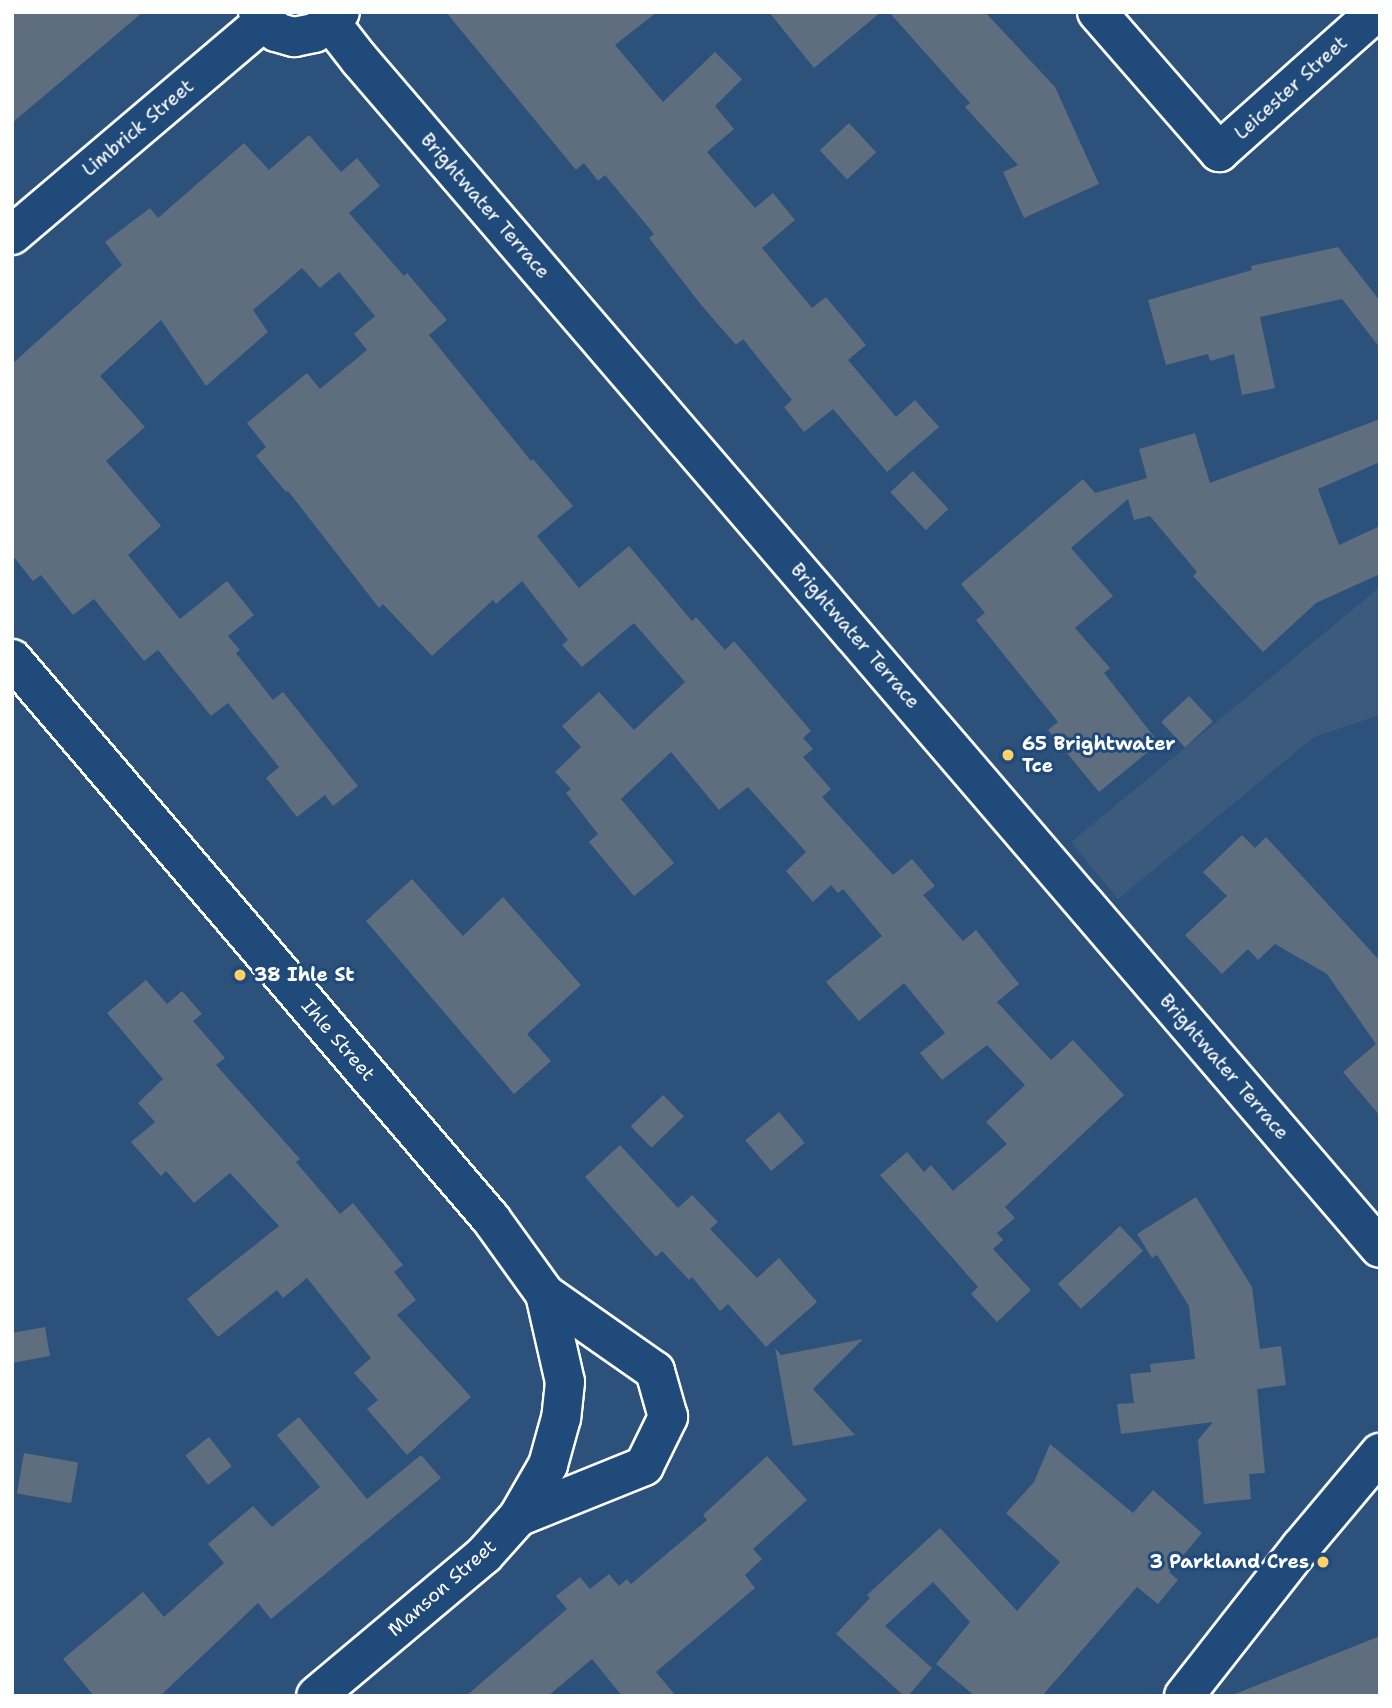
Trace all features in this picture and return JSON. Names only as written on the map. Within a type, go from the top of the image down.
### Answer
[{"type":"street","name":"Leicester Street","points":[[1097,12],[1219,152],[1376,12]]},
{"type":"street","points":[[261,17],[276,32],[294,37],[314,33],[336,18]]},
{"type":"street","name":"Limbrick Street","points":[[12,235],[261,17]]},
{"type":"street","name":"Brightwater Terrace","points":[[336,18],[359,59],[1380,1248]]},
{"type":"street","name":"Ihle Street","points":[[12,659],[491,1219],[545,1294],[565,1382]]},
{"type":"street","points":[[518,1517],[644,1466],[668,1417],[655,1371],[545,1294]]},
{"type":"street","name":"Manson Street","points":[[316,1696],[484,1555],[518,1517],[548,1465],[561,1418],[565,1382]]},
{"type":"street","points":[[1184,1696],[1301,1546],[1380,1453]]},
{"type":"shaded area","points":[[1380,587],[1380,715],[1314,737],[1118,899],[1071,842]]},
{"type":"building","points":[[12,12],[143,12],[12,123]]},
{"type":"building","points":[[446,12],[657,12],[615,45],[663,102],[715,52],[742,79],[715,106],[734,129],[707,152],[755,208],[773,193],[795,220],[762,248],[812,308],[826,297],[866,345],[848,360],[896,417],[915,400],[939,427],[887,472],[833,409],[804,432],[784,407],[792,400],[743,339],[736,345],[702,306],[649,238],[654,234],[605,175],[598,181],[584,163],[576,170]]},
{"type":"building","points":[[769,12],[881,12],[814,68]]},
{"type":"building","points":[[889,12],[985,12],[1055,87],[1099,184],[1024,218],[1003,172],[1018,165],[965,107],[970,103]]},
{"type":"building","points":[[849,123],[876,152],[847,180],[820,150]]},
{"type":"building","points":[[309,135],[341,172],[357,158],[380,186],[349,213],[404,276],[407,273],[447,320],[429,335],[531,461],[533,459],[573,506],[537,536],[579,588],[629,546],[692,621],[696,617],[725,650],[734,641],[811,731],[803,738],[813,749],[803,757],[831,789],[822,797],[893,875],[912,859],[935,886],[923,895],[963,941],[976,930],[1019,984],[997,1002],[1051,1060],[1073,1040],[1124,1095],[1005,1207],[1015,1218],[997,1233],[1003,1240],[993,1249],[1031,1290],[997,1322],[971,1294],[978,1287],[880,1175],[907,1152],[924,1172],[931,1165],[953,1191],[1007,1144],[986,1122],[1025,1085],[987,1045],[942,1080],[920,1053],[945,1033],[904,983],[859,1021],[826,982],[882,936],[843,889],[838,893],[831,885],[813,902],[786,871],[806,852],[748,787],[719,810],[671,752],[621,799],[674,863],[634,896],[589,842],[598,834],[566,793],[571,789],[555,772],[581,747],[562,726],[599,692],[634,730],[685,682],[634,623],[582,667],[562,645],[568,640],[522,581],[496,604],[493,600],[432,656],[383,604],[379,608],[288,491],[286,492],[256,456],[266,447],[247,423],[307,373],[320,389],[367,350],[354,334],[375,316],[339,272],[320,288],[302,268],[253,310],[268,332],[206,386],[161,320],[100,376],[145,427],[106,461],[161,526],[128,555],[180,619],[227,581],[254,615],[228,636],[240,650],[236,653],[273,700],[283,692],[358,786],[333,806],[325,795],[297,817],[266,778],[279,767],[228,703],[211,716],[158,650],[144,661],[94,599],[73,615],[41,575],[33,581],[12,555],[12,364],[122,265],[105,242],[150,208],[158,218],[244,143],[269,170]]},
{"type":"building","points":[[1338,247],[1380,301],[1380,348],[1342,299],[1260,317],[1275,388],[1242,395],[1234,354],[1210,361],[1208,354],[1166,365],[1148,300],[1252,270],[1251,266]]},
{"type":"building","points":[[1380,419],[1380,462],[1318,489],[1339,545],[1380,526],[1380,574],[1316,603],[1263,652],[1193,576],[1197,572],[1150,516],[1134,520],[1128,499],[1071,548],[1113,596],[1075,628],[1110,668],[1104,673],[1159,743],[1099,792],[1048,730],[1058,722],[976,620],[985,613],[961,584],[1083,479],[1095,493],[1147,478],[1139,449],[1195,433],[1210,483]]},
{"type":"building","points":[[913,471],[948,509],[926,530],[890,492]]},
{"type":"building","points":[[1189,696],[1213,722],[1185,748],[1161,722]]},
{"type":"building","points":[[1242,835],[1255,848],[1266,837],[1380,961],[1380,1116],[1343,1072],[1376,1044],[1327,974],[1275,944],[1258,960],[1248,949],[1222,974],[1185,935],[1227,896],[1203,872]]},
{"type":"building","points":[[412,879],[463,936],[503,897],[581,985],[527,1034],[551,1061],[514,1094],[366,921]]},
{"type":"building","points":[[146,980],[167,1004],[182,991],[202,1014],[193,1021],[225,1058],[216,1065],[300,1159],[296,1162],[340,1214],[353,1203],[403,1265],[394,1272],[416,1300],[397,1315],[471,1397],[407,1455],[367,1409],[378,1400],[354,1373],[371,1358],[307,1278],[283,1298],[277,1290],[218,1337],[187,1299],[279,1226],[230,1173],[194,1203],[166,1171],[161,1176],[131,1142],[155,1122],[138,1103],[163,1079],[107,1013]]},
{"type":"building","points":[[663,1095],[684,1117],[651,1148],[631,1126]]},
{"type":"building","points":[[779,1112],[805,1143],[771,1171],[745,1140]]},
{"type":"building","points":[[620,1145],[678,1208],[692,1195],[718,1222],[710,1229],[757,1278],[779,1258],[817,1302],[766,1347],[728,1304],[720,1311],[692,1277],[689,1280],[662,1251],[656,1257],[585,1177]]},
{"type":"building","points":[[1196,1197],[1252,1287],[1260,1349],[1281,1346],[1286,1385],[1257,1389],[1265,1473],[1249,1474],[1251,1499],[1204,1504],[1198,1440],[1213,1422],[1121,1434],[1117,1404],[1134,1403],[1130,1374],[1151,1372],[1150,1364],[1195,1359],[1189,1306],[1157,1255],[1152,1258],[1137,1234]]},
{"type":"building","points":[[1120,1226],[1143,1251],[1081,1309],[1058,1284]]},
{"type":"building","points":[[45,1327],[50,1356],[12,1363],[12,1333]]},
{"type":"building","points":[[863,1339],[813,1389],[855,1435],[793,1446],[775,1348],[781,1355]]},
{"type":"building","points":[[299,1417],[367,1499],[421,1455],[441,1478],[271,1619],[258,1603],[160,1696],[94,1696],[63,1659],[143,1592],[164,1617],[224,1563],[208,1544],[253,1506],[272,1527],[320,1487],[277,1435]]},
{"type":"building","points":[[209,1437],[232,1466],[208,1485],[185,1455]]},
{"type":"building","points":[[1050,1444],[1133,1513],[1153,1490],[1202,1533],[1169,1572],[1178,1580],[1158,1604],[1137,1587],[1042,1696],[975,1696],[936,1664],[970,1622],[933,1582],[885,1626],[932,1668],[908,1696],[904,1696],[836,1634],[870,1598],[867,1595],[940,1528],[1017,1611],[1060,1562],[1006,1513],[1034,1482]]},
{"type":"building","points":[[24,1453],[78,1463],[71,1503],[17,1493]]},
{"type":"building","points":[[767,1456],[807,1500],[753,1549],[762,1559],[745,1575],[755,1588],[656,1672],[676,1696],[622,1696],[592,1659],[548,1696],[466,1696],[567,1609],[556,1596],[580,1577],[590,1589],[609,1574],[619,1586],[627,1579],[631,1584],[707,1520],[703,1515]]},
{"type":"building","points":[[1380,1636],[1380,1696],[1235,1694]]},
{"type":"place","name":"65 Brightwater Tce","points":[[1008,755]]},
{"type":"place","name":"38 Ihle St","points":[[240,975]]},
{"type":"place","name":"3 Parkland Cres","points":[[1323,1562]]}]
